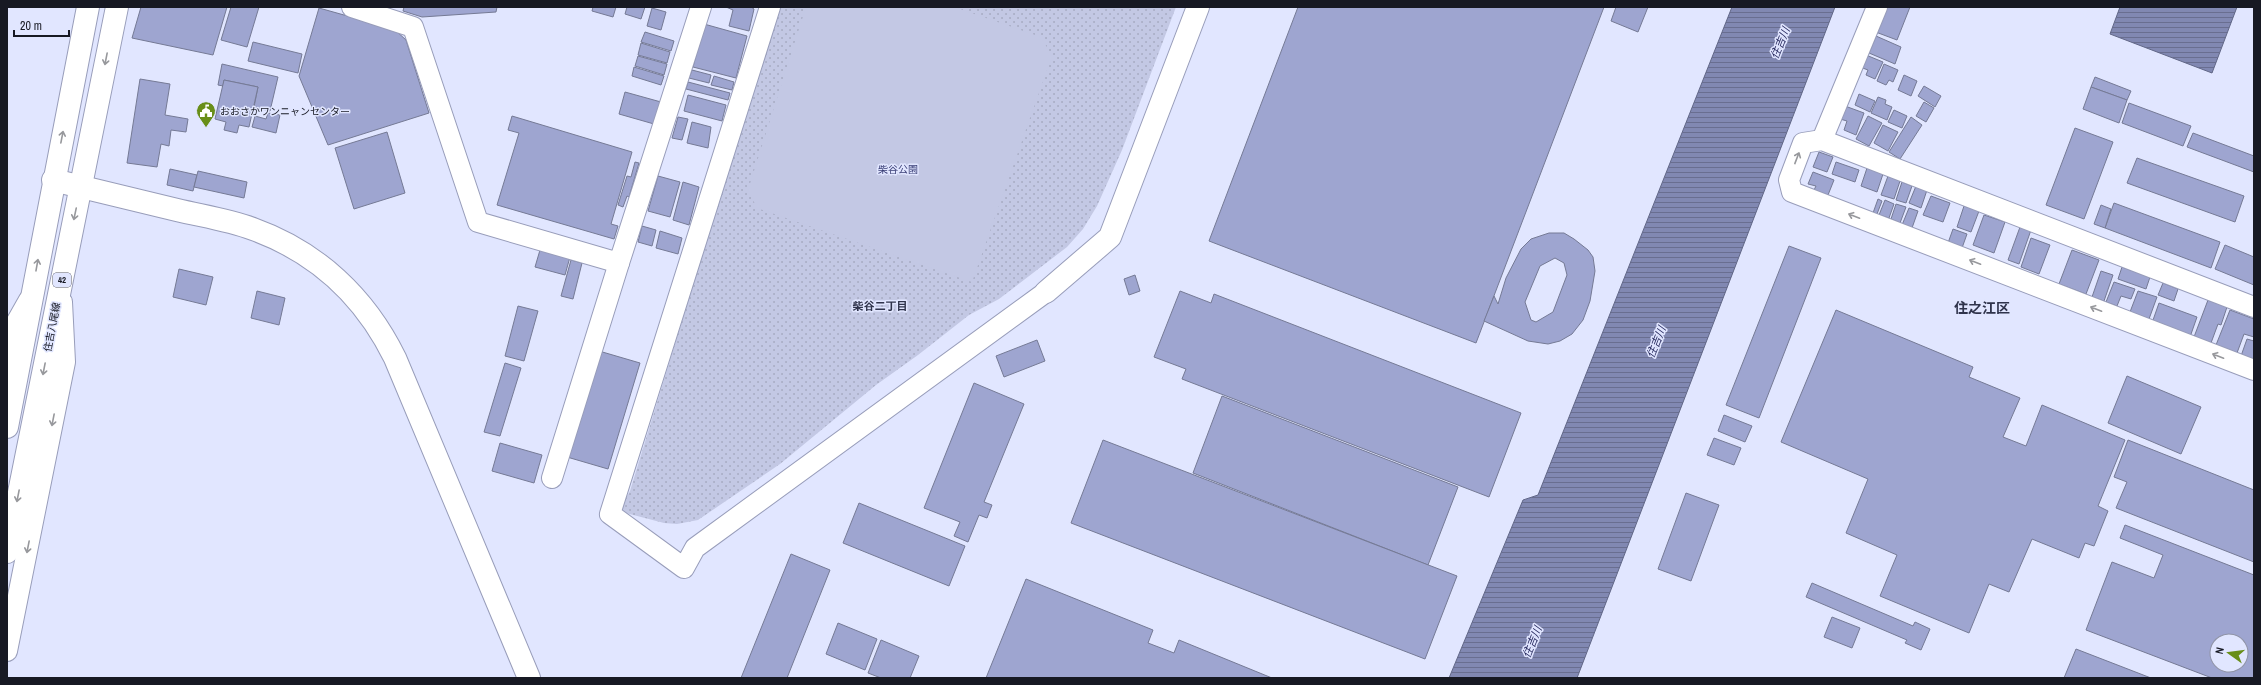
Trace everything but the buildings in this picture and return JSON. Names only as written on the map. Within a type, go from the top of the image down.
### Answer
[{"type":"street","points":[[7,427],[53,180],[88,7]]},
{"type":"street","name":"住吉八尾線","points":[[7,552],[117,7]]},
{"type":"street","points":[[352,7],[413,27],[478,222],[619,263]]},
{"type":"street","points":[[552,478],[701,7]]},
{"type":"street","points":[[770,7],[610,514],[684,568],[695,548],[1046,292],[1110,237],[1198,7]]},
{"type":"street","points":[[1822,140],[1877,7]]},
{"type":"street","points":[[2254,307],[1822,140],[1803,143],[1789,180],[1792,192],[2254,370]]},
{"type":"street","points":[[53,180],[236,224],[262,232],[311,258],[349,290],[373,320],[395,358],[529,678]]},
{"type":"street","points":[[7,651],[65,362],[61,284]]},
{"type":"street","points":[[7,355],[12,330],[32,294]]},
{"type":"green space","name":"柴谷公園","points":[[778,7],[1176,7],[1122,150],[1097,206],[1083,229],[1067,247],[999,299],[969,315],[918,355],[876,385],[780,464],[698,520],[677,524],[664,523],[618,511],[630,491]]},
{"type":"green space","points":[[806,7],[954,7],[1041,37],[1052,56],[972,282],[757,208],[748,190]]},
{"type":"water","name":"住吉川","points":[[1732,7],[1835,7],[1577,678],[1449,678],[1523,500],[1538,495]]},
{"type":"water","points":[[2120,7],[2237,7],[2212,73],[2110,34]]},
{"type":"place","name":"おおさかワンニャンセンター","points":[[206,128]]},
{"type":"district","name":"柴谷二丁目","points":[[880,306]]},
{"type":"district","name":"住之江区","points":[[1982,308]]}]
